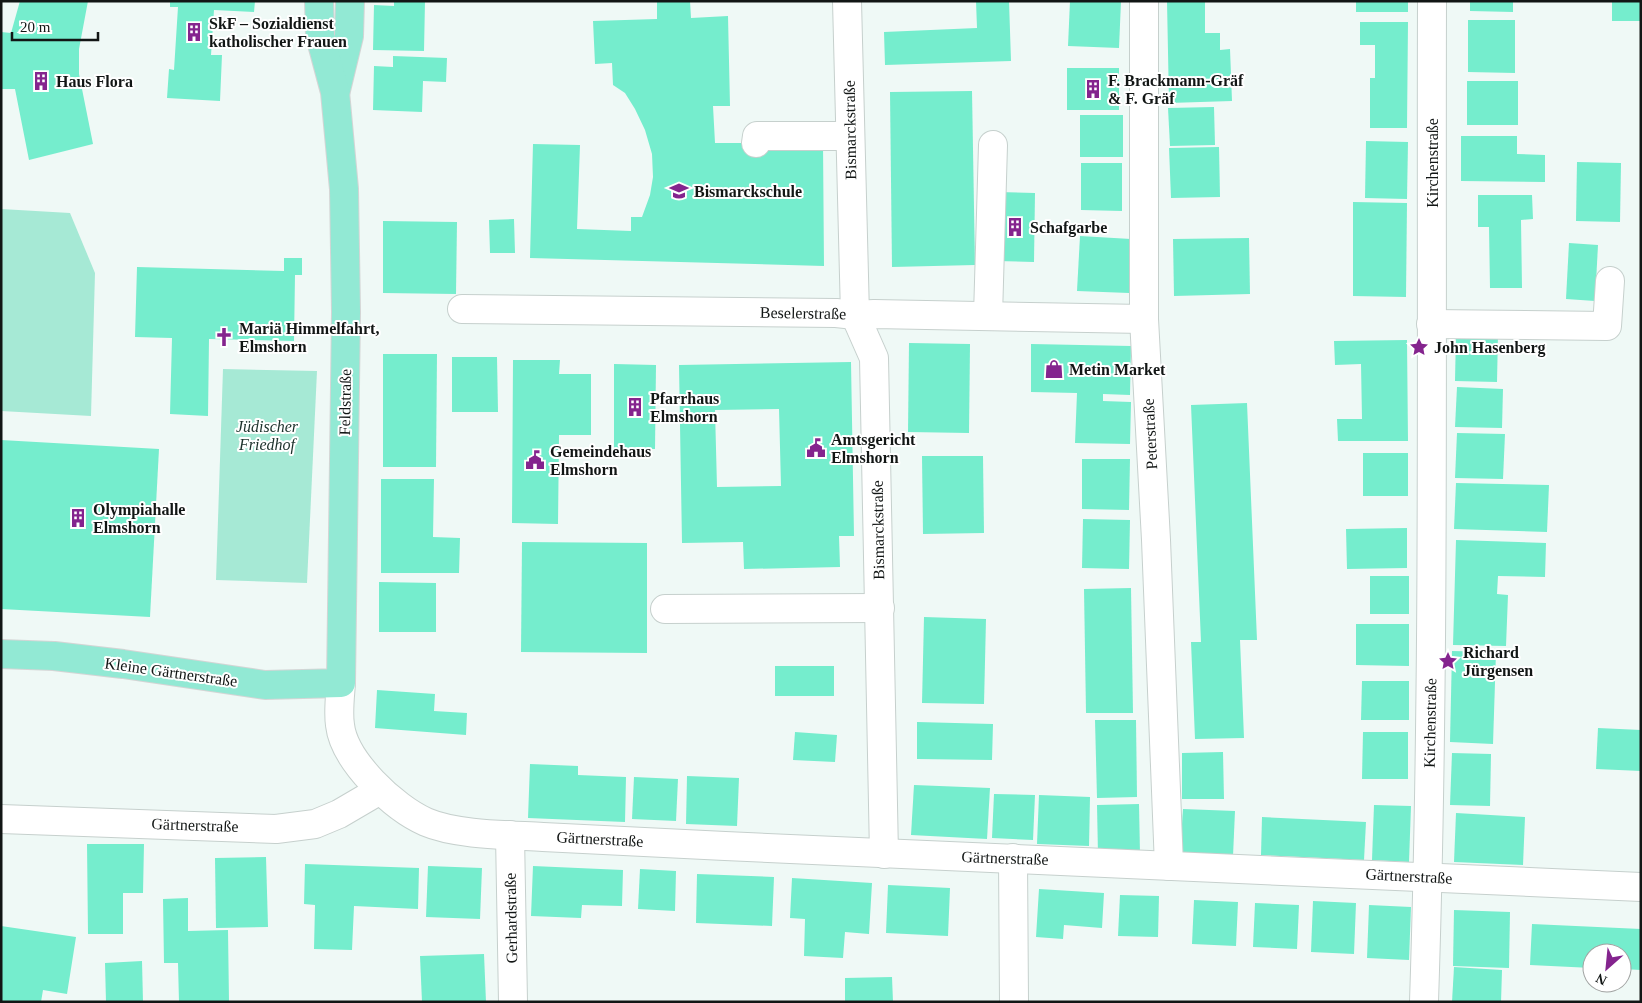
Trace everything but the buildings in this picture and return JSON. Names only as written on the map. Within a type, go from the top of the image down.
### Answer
[{"type":"main road","name":"Feldstraße","points":[[319,1],[320,36],[335,92],[344,189],[346,312],[341,684]]},
{"type":"main road","name":"Feldstraße","points":[[335,92],[350,36],[350,1]]},
{"type":"main road","name":"Kleine Gärtnerstraße","points":[[1,654],[54,656],[123,664],[265,685],[341,684]]},
{"type":"street","name":"Bismarckstraße","points":[[847,1],[855,315],[874,358],[884,854]]},
{"type":"street","name":"Peterstraße","points":[[1144,1],[1144,318],[1170,866]]},
{"type":"street","name":"Kirchenstraße","points":[[1424,1002],[1428,876],[1432,539],[1432,1]]},
{"type":"street","points":[[756,143],[757,136],[850,136]]},
{"type":"street","points":[[988,316],[993,146]]},
{"type":"street","points":[[1431,324],[1607,326],[1610,281]]},
{"type":"street","name":"Beselerstraße","points":[[462,309],[1144,318]]},
{"type":"street","points":[[665,609],[880,608]]},
{"type":"street","name":"Gärtnerstraße","points":[[341,684],[340,726],[345,742],[358,764],[380,790],[403,809],[422,820],[441,827],[510,835],[884,854],[1428,876],[1641,887]]},
{"type":"street","name":"Gärtnerstraße","points":[[1,819],[276,829],[315,824],[339,814],[380,790]]},
{"type":"street","name":"Gerhardstraße","points":[[510,835],[513,1002]]},
{"type":"street","points":[[1013,858],[1014,1002]]},
{"type":"green space","points":[[1,209],[70,213],[95,273],[91,416],[1,411]]},
{"type":"green space","name":"Jüdischer Friedhof","points":[[223,369],[317,371],[307,583],[216,580]]},
{"type":"place","name":"SkF – Sozialdienst katholischer Frauen","points":[[194,32]]},
{"type":"place","name":"Haus Flora","points":[[41,81]]},
{"type":"place","name":"F. Brackmann-Gräf & F. Gräf","points":[[1093,89]]},
{"type":"place","name":"Bismarckschule","points":[[679,191]]},
{"type":"place","name":"Schafgarbe","points":[[1015,227]]},
{"type":"place","name":"Mariä Himmelfahrt, Elmshorn","points":[[224,337]]},
{"type":"place","name":"John Hasenberg","points":[[1419,347]]},
{"type":"place","name":"Metin Market","points":[[1054,369]]},
{"type":"place","name":"Pfarrhaus Elmshorn","points":[[635,407]]},
{"type":"place","name":"Amtsgericht Elmshorn","points":[[816,448]]},
{"type":"place","name":"Gemeindehaus Elmshorn","points":[[535,460]]},
{"type":"place","name":"Olympiahalle Elmshorn","points":[[78,518]]},
{"type":"place","name":"Richard Jürgensen","points":[[1448,661]]}]
